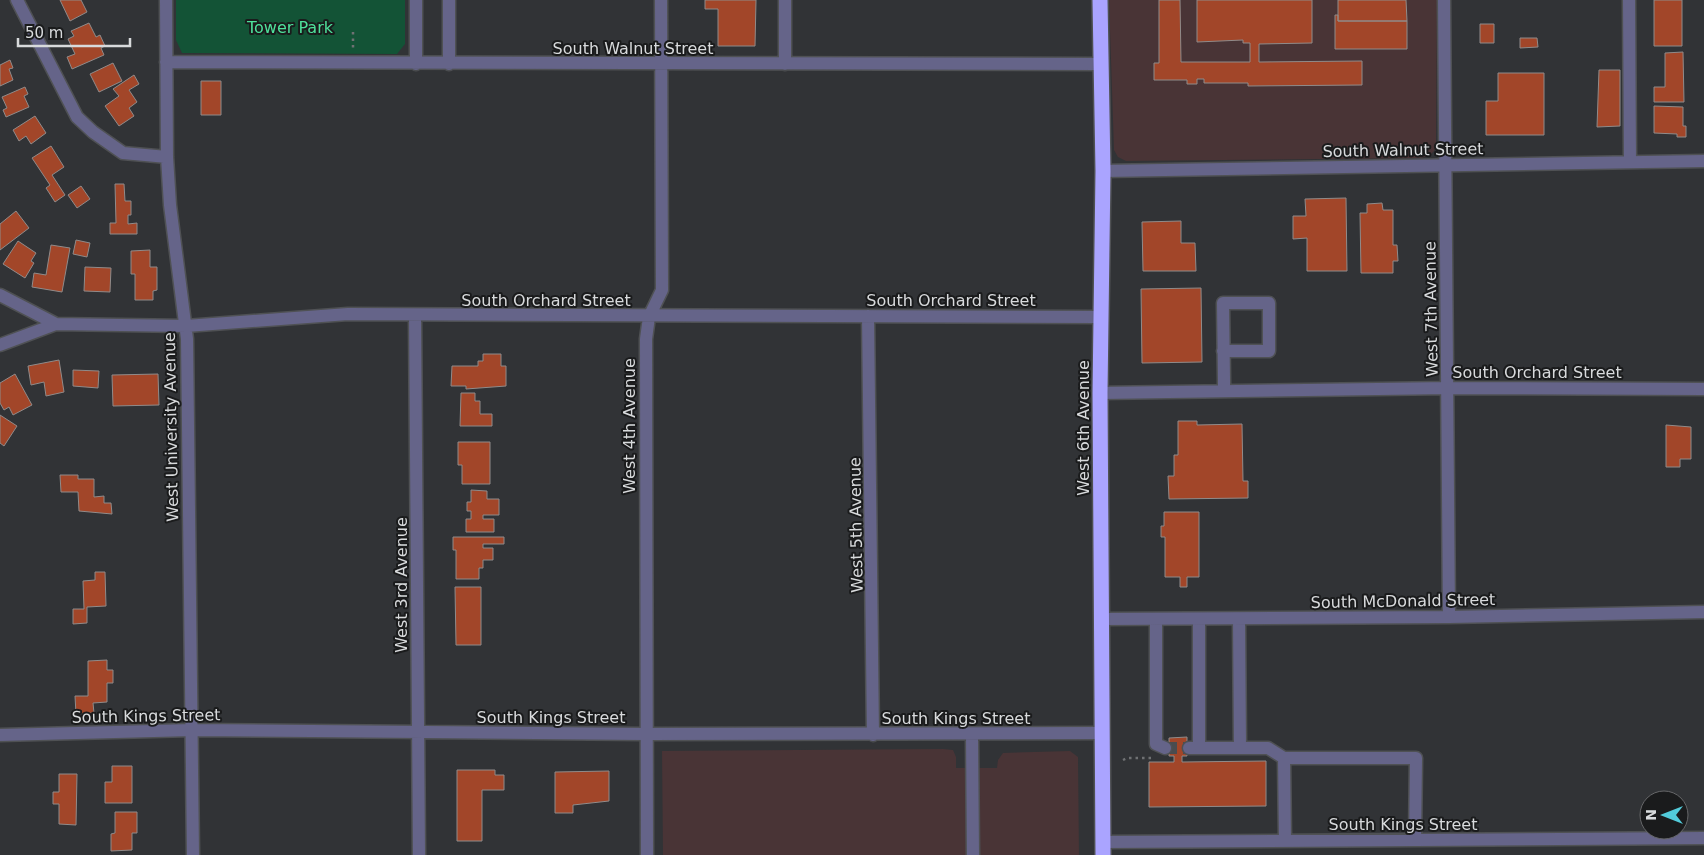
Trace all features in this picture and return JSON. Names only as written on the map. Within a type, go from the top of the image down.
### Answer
[{"type":"highway","name":"West 6th Avenue","points":[[1100,0],[1103,170],[1100,317],[1103,848]]},
{"type":"street","points":[[17,0],[77,117],[93,132],[123,153],[167,157]]},
{"type":"street","name":"West University Avenue","points":[[166,0],[167,157],[170,205],[186,326],[193,855]]},
{"type":"street","points":[[416,0],[416,64]]},
{"type":"street","points":[[448,64],[449,0]]},
{"type":"street","name":"West 4th Avenue","points":[[647,855],[645,734],[646,339],[649,317],[662,290],[661,0]]},
{"type":"street","points":[[785,0],[785,64]]},
{"type":"street","name":"West 7th Avenue","points":[[1444,0],[1449,388],[1449,617]]},
{"type":"street","points":[[1629,0],[1630,161]]},
{"type":"street","name":"South Walnut Street","points":[[166,62],[1100,64]]},
{"type":"street","name":"South Walnut Street","points":[[1103,170],[1445,166],[1704,160]]},
{"type":"street","name":"South Orchard Street","points":[[0,295],[56,324],[186,326],[348,314],[649,317],[1100,317]]},
{"type":"street","points":[[1223,351],[1269,351],[1269,303],[1223,303],[1223,351],[1224,391]]},
{"type":"street","name":"West 3rd Avenue","points":[[415,315],[419,855]]},
{"type":"street","name":"West 5th Avenue","points":[[868,316],[874,735]]},
{"type":"street","points":[[0,345],[56,324]]},
{"type":"street","name":"South Orchard Street","points":[[1100,392],[1449,388],[1704,389]]},
{"type":"street","name":"South McDonald Street","points":[[1103,619],[1449,617],[1704,612]]},
{"type":"street","points":[[1156,619],[1156,744],[1165,748]]},
{"type":"street","points":[[1199,619],[1194,748],[1268,748],[1284,758],[1416,758],[1415,840]]},
{"type":"street","points":[[1239,619],[1240,748]]},
{"type":"street","name":"South Kings Street","points":[[0,734],[192,730],[645,734],[1103,734]]},
{"type":"street","points":[[972,735],[973,855]]},
{"type":"street","points":[[1284,758],[1285,841]]},
{"type":"street","name":"South Kings Street","points":[[1103,848],[1285,841],[1704,838]]},
{"type":"path","points":[[1123,760],[1127,758],[1155,758]]},
{"type":"shaded area","points":[[1109,0],[1437,0],[1436,146],[1434,151],[1429,156],[1420,158],[1126,161],[1118,157],[1114,150]]},
{"type":"shaded area","points":[[953,750],[956,757],[956,768],[997,768],[998,760],[1003,753],[1070,751],[1078,757],[1079,855],[663,855],[662,751]]},
{"type":"green space","name":"Tower Park","points":[[176,0],[405,0],[405,44],[397,54],[182,53],[176,40]]},
{"type":"building","points":[[60,0],[81,0],[87,12],[70,21]]},
{"type":"building","points":[[705,0],[756,0],[755,46],[718,46],[718,9],[705,9]]},
{"type":"building","points":[[1159,0],[1180,0],[1181,62],[1250,62],[1250,43],[1243,43],[1243,40],[1197,42],[1197,0],[1312,0],[1312,43],[1259,44],[1259,62],[1362,61],[1362,85],[1248,86],[1248,83],[1204,83],[1204,79],[1197,79],[1197,84],[1187,84],[1187,80],[1154,80],[1154,63],[1159,63]]},
{"type":"building","points":[[1338,0],[1406,0],[1407,21],[1338,21]]},
{"type":"building","points":[[1654,0],[1682,0],[1682,46],[1654,46]]},
{"type":"building","points":[[1335,15],[1338,15],[1338,21],[1407,21],[1407,49],[1335,49]]},
{"type":"building","points":[[89,23],[96,37],[100,35],[105,46],[101,48],[104,55],[72,69],[67,57],[75,54],[68,39],[74,36],[71,31]]},
{"type":"building","points":[[1480,24],[1494,24],[1494,43],[1480,43]]},
{"type":"building","points":[[1520,38],[1537,38],[1538,47],[1520,48]]},
{"type":"building","points":[[1683,52],[1684,102],[1654,102],[1654,87],[1665,87],[1665,53]]},
{"type":"building","points":[[10,60],[13,68],[9,69],[13,80],[0,86],[0,65]]},
{"type":"building","points":[[113,63],[122,81],[99,92],[90,74]]},
{"type":"building","points":[[1599,70],[1620,70],[1620,126],[1597,127]]},
{"type":"building","points":[[1498,73],[1544,73],[1544,135],[1486,135],[1486,101],[1498,101]]},
{"type":"building","points":[[134,75],[139,84],[129,90],[137,102],[129,108],[134,116],[119,126],[105,106],[119,96],[113,89]]},
{"type":"building","points":[[201,81],[221,81],[221,115],[201,115]]},
{"type":"building","points":[[25,87],[28,94],[24,96],[29,107],[6,117],[3,110],[7,108],[2,97]]},
{"type":"building","points":[[1654,106],[1683,107],[1683,126],[1686,126],[1686,137],[1677,137],[1677,134],[1654,133]]},
{"type":"building","points":[[35,116],[46,133],[31,144],[26,136],[19,141],[13,130]]},
{"type":"building","points":[[51,146],[64,167],[52,175],[65,195],[55,202],[46,188],[50,185],[32,158]]},
{"type":"building","points":[[115,184],[124,184],[125,201],[131,201],[131,215],[128,215],[128,224],[137,223],[137,234],[110,234],[110,223],[116,223]]},
{"type":"building","points":[[81,186],[90,199],[77,208],[68,195]]},
{"type":"building","points":[[1346,198],[1347,271],[1307,271],[1307,238],[1293,239],[1293,216],[1306,216],[1305,199]]},
{"type":"building","points":[[1382,203],[1383,210],[1393,210],[1393,245],[1397,245],[1398,261],[1393,261],[1393,273],[1361,273],[1360,213],[1367,213],[1367,204]]},
{"type":"building","points":[[16,211],[29,228],[0,250],[0,224]]},
{"type":"building","points":[[1181,221],[1181,243],[1195,243],[1196,271],[1143,271],[1142,222]]},
{"type":"building","points":[[76,240],[90,243],[87,257],[73,254]]},
{"type":"building","points":[[18,241],[36,253],[31,261],[34,263],[25,278],[3,264]]},
{"type":"building","points":[[51,245],[70,248],[62,292],[32,287],[34,273],[46,275]]},
{"type":"building","points":[[150,250],[150,267],[157,267],[157,290],[153,291],[153,300],[135,300],[135,274],[131,274],[131,251]]},
{"type":"building","points":[[85,267],[111,268],[110,292],[84,291]]},
{"type":"building","points":[[1201,288],[1202,362],[1142,363],[1141,289]]},
{"type":"building","points":[[483,354],[501,354],[501,366],[506,366],[506,386],[466,389],[466,386],[451,386],[452,366],[478,366],[478,361],[483,361]]},
{"type":"building","points":[[59,360],[64,392],[46,396],[44,382],[31,385],[28,366]]},
{"type":"building","points":[[73,370],[99,371],[98,388],[73,386]]},
{"type":"building","points":[[15,374],[32,405],[13,415],[9,407],[4,410],[0,403],[0,383]]},
{"type":"building","points":[[158,374],[159,405],[113,406],[112,375]]},
{"type":"building","points":[[461,393],[475,393],[475,401],[480,401],[480,414],[492,414],[492,426],[460,426]]},
{"type":"building","points":[[0,415],[17,426],[4,446],[0,443]]},
{"type":"building","points":[[1178,421],[1197,421],[1197,425],[1242,424],[1243,481],[1248,481],[1248,498],[1169,499],[1168,476],[1174,476],[1174,455],[1178,455]]},
{"type":"building","points":[[1666,425],[1691,427],[1691,459],[1680,459],[1680,467],[1666,467]]},
{"type":"building","points":[[458,442],[490,442],[490,484],[462,484],[462,465],[458,465]]},
{"type":"building","points":[[60,475],[78,475],[78,479],[94,479],[94,497],[104,496],[104,503],[111,503],[112,514],[79,511],[78,492],[61,492]]},
{"type":"building","points":[[471,490],[487,491],[487,499],[499,499],[499,515],[483,515],[483,519],[494,519],[494,532],[466,532],[466,519],[471,519],[471,511],[467,511],[467,502],[471,502]]},
{"type":"building","points":[[1164,512],[1199,512],[1199,577],[1187,577],[1187,587],[1180,587],[1180,577],[1165,577],[1165,537],[1161,537],[1161,526],[1164,526]]},
{"type":"building","points":[[453,537],[504,537],[504,544],[483,544],[483,548],[493,548],[493,560],[483,560],[483,568],[479,568],[479,579],[456,579],[456,550],[453,550]]},
{"type":"building","points":[[95,572],[105,572],[106,606],[87,607],[87,623],[73,624],[73,609],[84,609],[83,581],[95,580]]},
{"type":"building","points":[[455,587],[481,587],[481,645],[456,645]]},
{"type":"building","points":[[107,660],[107,670],[113,670],[113,683],[107,683],[107,702],[93,703],[94,713],[76,714],[75,696],[88,696],[88,661]]},
{"type":"building","points":[[1187,737],[1187,756],[1182,756],[1182,762],[1266,761],[1266,806],[1149,807],[1149,762],[1174,762],[1174,756],[1169,756],[1169,738]]},
{"type":"building","points":[[112,766],[132,766],[132,803],[105,803],[105,782],[112,782]]},
{"type":"building","points":[[457,770],[495,770],[495,775],[504,775],[504,790],[482,790],[482,841],[457,841]]},
{"type":"building","points":[[609,771],[609,801],[573,805],[573,813],[555,813],[555,772]]},
{"type":"building","points":[[59,774],[77,774],[76,825],[59,824],[59,804],[53,804],[53,792],[59,792]]},
{"type":"building","points":[[115,812],[137,812],[137,833],[132,833],[132,850],[111,851],[111,834],[115,833]]},
{"type":"tunnel","points":[[1165,748],[1189,748]]}]
